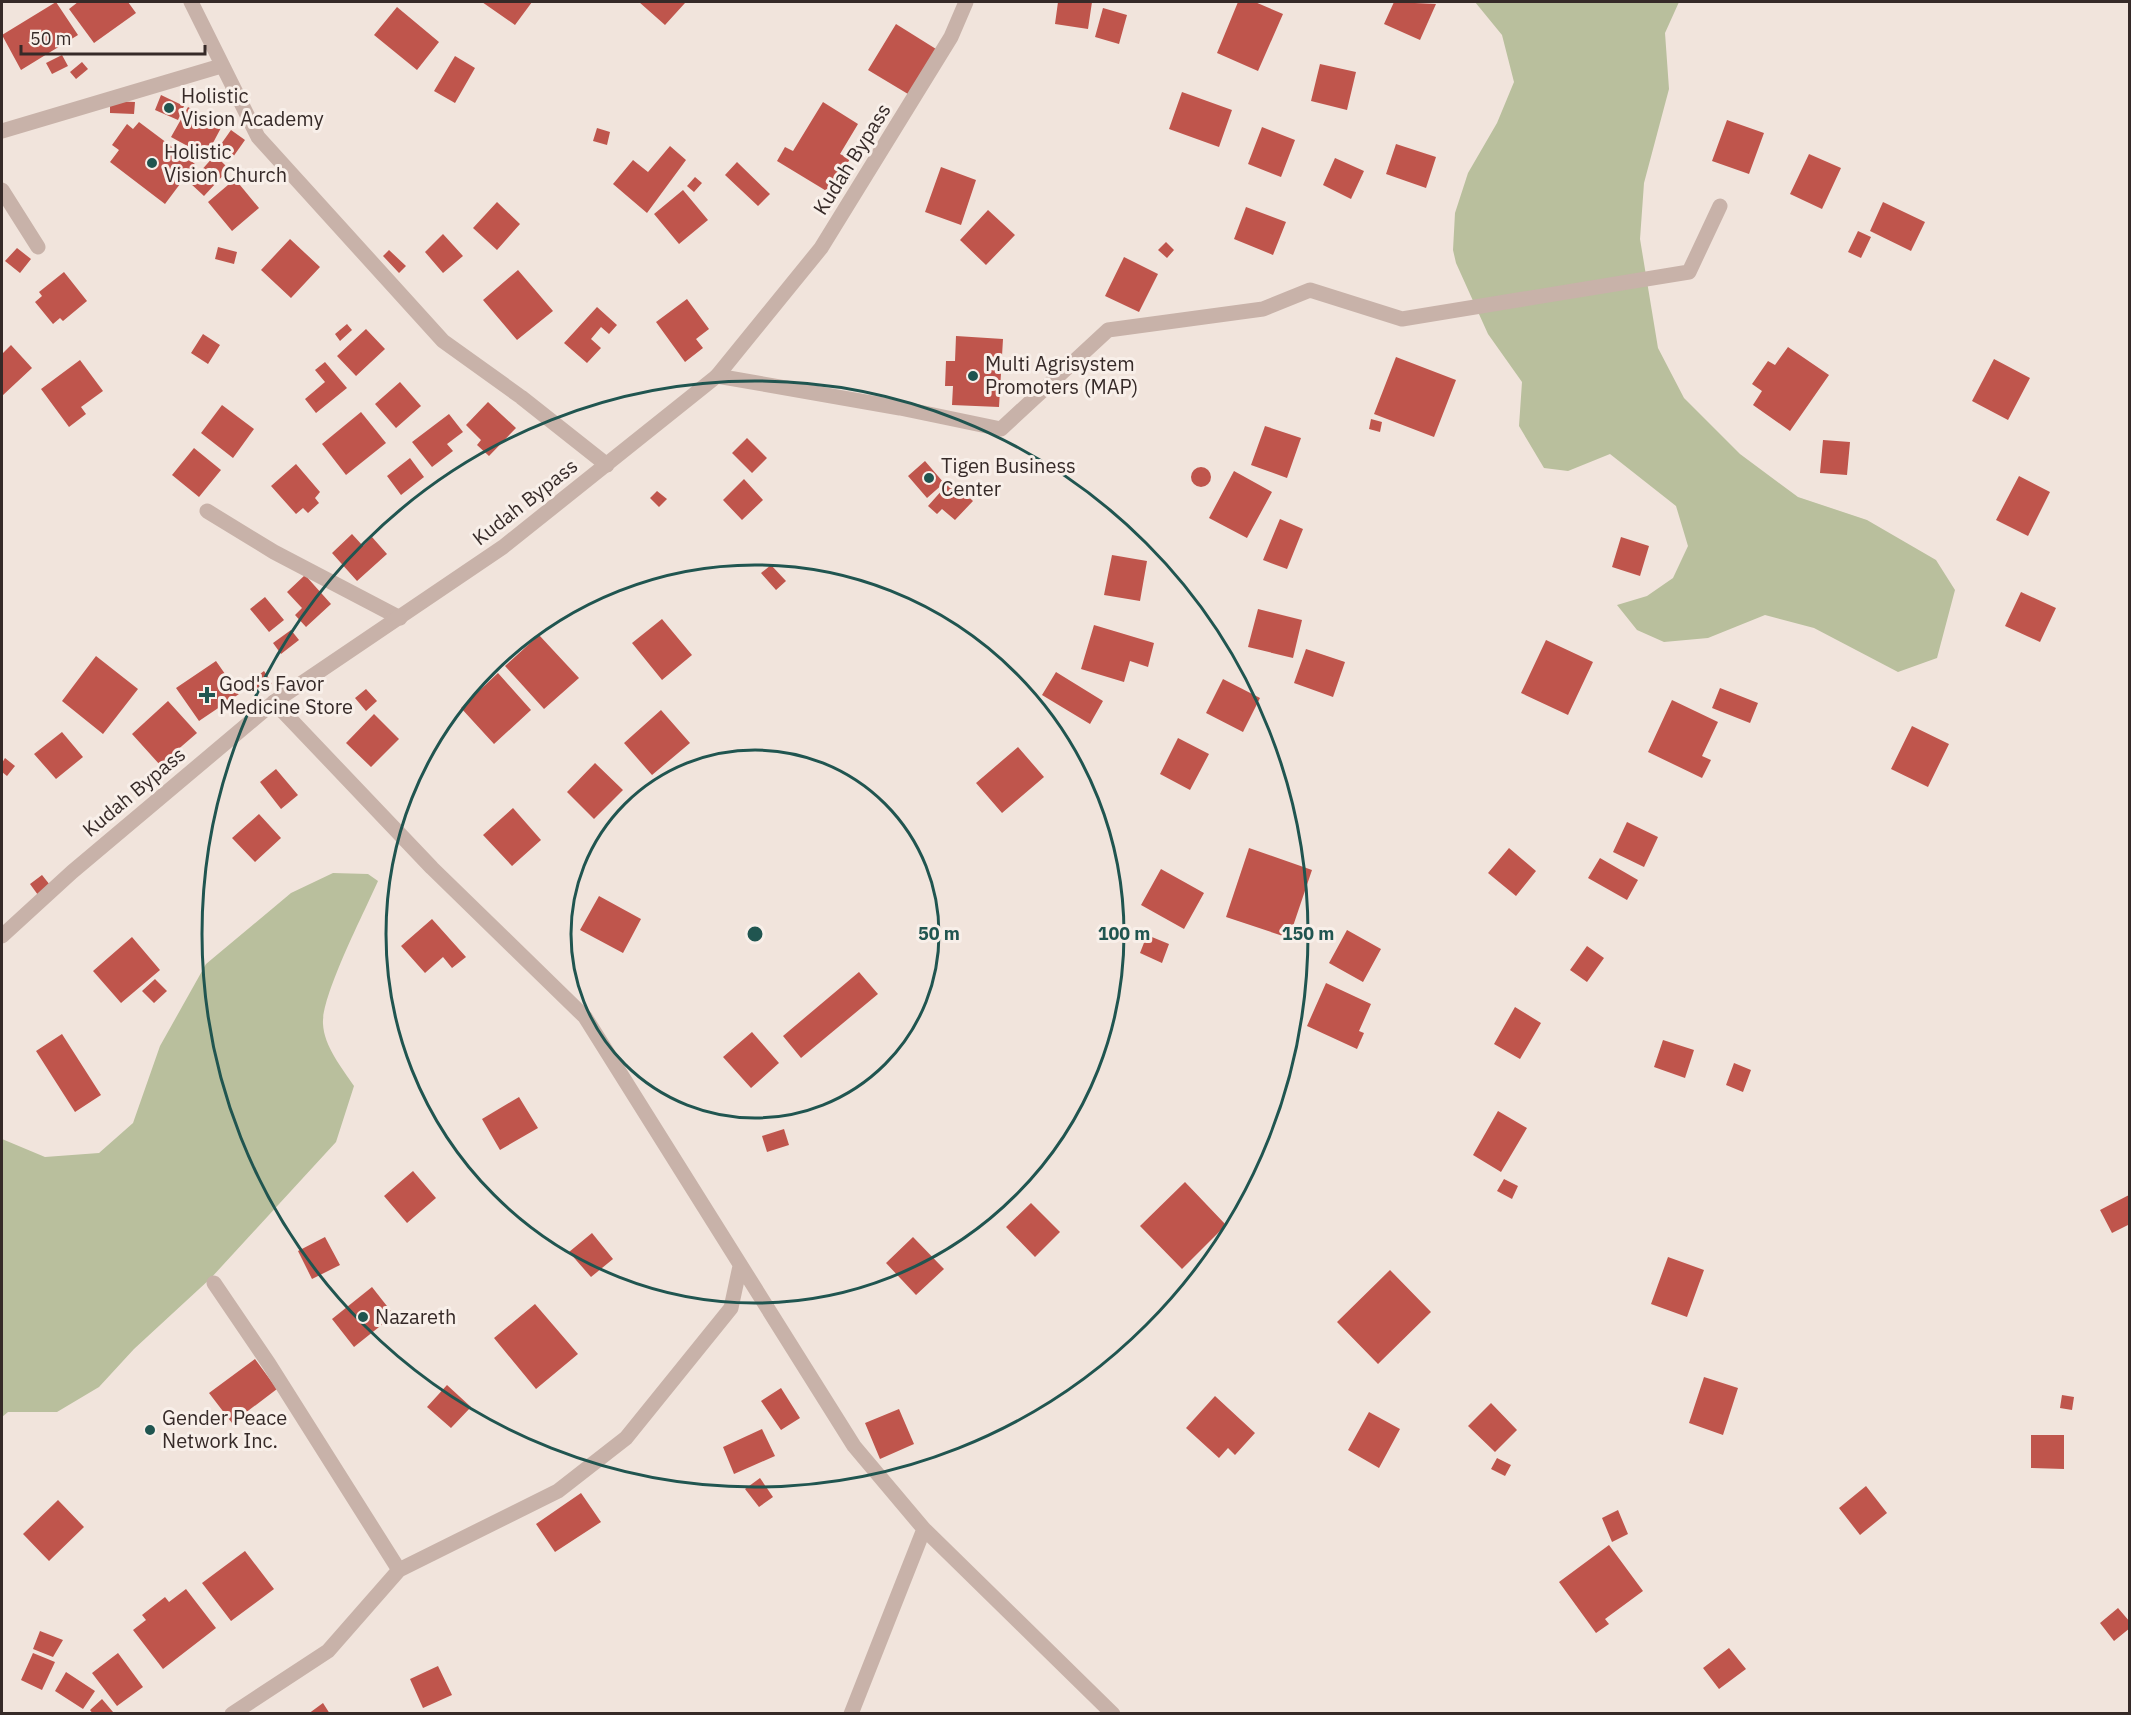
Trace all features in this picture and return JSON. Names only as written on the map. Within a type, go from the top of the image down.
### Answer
[{"type":"street","points":[[190,2],[258,137],[443,341],[521,397],[607,465]]},
{"type":"street","name":"Kudah Bypass","points":[[2,936],[81,865],[274,702],[503,547],[717,376],[771,313],[821,248],[951,37],[966,2]]},
{"type":"street","points":[[2,131],[221,66]]},
{"type":"street","points":[[2,190],[38,247]]},
{"type":"street","points":[[717,376],[900,408],[1001,429],[1108,330],[1263,309],[1310,290],[1402,319],[1689,272],[1720,206]]},
{"type":"street","points":[[207,511],[274,552],[400,618]]},
{"type":"street","points":[[274,702],[432,868],[585,1017],[854,1446],[924,1529],[1113,1713]]},
{"type":"street","points":[[232,1713],[328,1651],[399,1570],[558,1491],[626,1438],[731,1308],[740,1266]]},
{"type":"street","points":[[214,1283],[269,1364],[399,1570]]},
{"type":"street","points":[[851,1713],[924,1529]]},
{"type":"green space","points":[[1475,2],[1679,2],[1665,33],[1669,89],[1644,183],[1640,239],[1658,348],[1684,398],[1740,454],[1798,497],[1867,520],[1936,560],[1955,590],[1937,658],[1898,672],[1814,628],[1765,615],[1708,638],[1664,642],[1637,630],[1617,605],[1647,596],[1673,578],[1688,546],[1676,506],[1610,454],[1568,471],[1544,468],[1519,426],[1522,382],[1488,334],[1456,263],[1453,250],[1455,213],[1468,173],[1497,123],[1514,82],[1502,35]]},
{"type":"green space","points":[[333,873],[368,874],[378,881],[336,974],[324,1011],[323,1024],[327,1040],[334,1056],[354,1086],[336,1142],[211,1278],[134,1349],[99,1387],[57,1412],[8,1412],[2,1417],[2,1139],[45,1157],[99,1153],[133,1123],[160,1046],[206,964],[291,893]]},
{"type":"building","points":[[56,2],[78,35],[21,70],[2,35]]},
{"type":"building","points":[[78,2],[128,2],[136,13],[94,43],[69,9]]},
{"type":"building","points":[[482,2],[532,2],[515,25]]},
{"type":"building","points":[[639,2],[683,2],[685,3],[665,25]]},
{"type":"building","points":[[1058,2],[1092,2],[1088,29],[1055,24]]},
{"type":"building","points":[[1238,2],[1255,2],[1283,14],[1258,71],[1217,53]]},
{"type":"building","points":[[1394,2],[1436,4],[1420,40],[1384,24]]},
{"type":"building","points":[[397,7],[439,42],[417,70],[374,35]]},
{"type":"building","points":[[1103,8],[1127,15],[1119,44],[1095,37]]},
{"type":"building","points":[[896,24],[936,49],[908,94],[868,70]]},
{"type":"building","points":[[62,55],[68,66],[52,74],[46,63]]},
{"type":"building","points":[[455,56],[475,68],[455,103],[434,91]]},
{"type":"building","points":[[82,62],[88,69],[76,79],[70,72]]},
{"type":"building","points":[[1320,64],[1356,72],[1347,110],[1311,101]]},
{"type":"building","points":[[1182,92],[1232,110],[1219,147],[1169,129]]},
{"type":"building","name":"Holistic Vision Academy","points":[[161,95],[184,106],[178,120],[155,110]]},
{"type":"building","points":[[110,101],[135,102],[134,114],[110,113]]},
{"type":"building","points":[[823,102],[858,124],[840,154],[850,159],[843,170],[851,176],[838,198],[777,161],[785,147],[793,151]]},
{"type":"building","points":[[188,107],[222,126],[206,156],[171,137]]},
{"type":"building","points":[[1727,120],[1764,133],[1749,174],[1712,161]]},
{"type":"building","name":"Holistic Vision Church","points":[[139,122],[195,164],[165,204],[110,162],[119,150],[112,145],[127,124],[133,129]]},
{"type":"building","points":[[1262,127],[1295,140],[1281,177],[1248,164]]},
{"type":"building","points":[[597,128],[610,132],[607,145],[593,141]]},
{"type":"building","points":[[231,130],[245,140],[233,157],[219,147]]},
{"type":"building","points":[[1396,144],[1436,157],[1426,188],[1386,174]]},
{"type":"building","points":[[670,146],[686,160],[647,213],[613,184],[633,160],[648,172]]},
{"type":"building","points":[[1809,154],[1841,168],[1822,209],[1790,194]]},
{"type":"building","points":[[215,155],[229,169],[204,196],[190,183]]},
{"type":"building","points":[[1335,158],[1364,171],[1351,199],[1323,185]]},
{"type":"building","points":[[737,162],[770,194],[758,206],[725,175]]},
{"type":"building","points":[[941,167],[976,180],[961,225],[925,212]]},
{"type":"building","points":[[695,177],[702,183],[694,192],[687,186]]},
{"type":"building","points":[[235,179],[259,208],[232,231],[208,202]]},
{"type":"building","points":[[683,190],[708,220],[679,244],[654,214]]},
{"type":"building","points":[[497,202],[520,224],[497,250],[473,228]]},
{"type":"building","points":[[1883,202],[1925,222],[1911,251],[1870,231]]},
{"type":"building","points":[[1246,207],[1286,222],[1273,255],[1234,239]]},
{"type":"building","points":[[988,210],[1015,235],[986,265],[960,240]]},
{"type":"building","points":[[1858,231],[1871,237],[1861,258],[1848,252]]},
{"type":"building","points":[[443,234],[463,256],[443,273],[425,252]]},
{"type":"building","points":[[290,239],[320,267],[291,298],[261,270]]},
{"type":"building","points":[[1166,242],[1174,250],[1167,258],[1158,250]]},
{"type":"building","points":[[218,247],[237,252],[234,264],[215,259]]},
{"type":"building","points":[[17,248],[31,259],[20,273],[5,261]]},
{"type":"building","points":[[389,250],[406,266],[399,273],[383,256]]},
{"type":"building","points":[[1124,257],[1158,274],[1139,312],[1105,296]]},
{"type":"building","points":[[518,270],[553,311],[517,340],[483,300]]},
{"type":"building","points":[[64,272],[87,301],[63,321],[60,318],[53,324],[35,302],[42,296],[39,292]]},
{"type":"building","points":[[687,299],[709,329],[696,339],[703,348],[685,362],[656,322]]},
{"type":"building","points":[[597,307],[617,325],[609,334],[601,327],[591,339],[601,348],[587,363],[564,343]]},
{"type":"building","points":[[347,324],[352,330],[340,341],[335,334]]},
{"type":"building","points":[[366,329],[385,349],[356,376],[337,356]]},
{"type":"building","points":[[203,334],[220,345],[208,364],[191,353]]},
{"type":"building","points":[[956,336],[1003,339],[999,407],[952,405],[953,386],[945,386],[946,361],[955,361]]},
{"type":"building","points":[[11,345],[32,368],[2,396],[2,354]]},
{"type":"building","points":[[1788,347],[1829,375],[1790,431],[1753,405],[1762,391],[1752,384],[1768,361],[1775,365]]},
{"type":"building","points":[[1396,357],[1456,380],[1434,437],[1374,414]]},
{"type":"building","points":[[1994,359],[2030,378],[2008,420],[1972,401]]},
{"type":"building","points":[[80,360],[103,391],[81,407],[86,414],[69,427],[41,389]]},
{"type":"building","points":[[325,362],[347,388],[316,413],[305,399],[325,382],[315,370]]},
{"type":"building","points":[[400,382],[421,406],[396,428],[375,404]]},
{"type":"building","points":[[488,402],[516,428],[489,456],[477,445],[481,440],[466,425]]},
{"type":"building","points":[[222,405],[254,429],[233,458],[201,433]]},
{"type":"building","points":[[361,412],[386,443],[346,475],[322,444]]},
{"type":"building","points":[[449,414],[463,432],[447,444],[453,451],[432,467],[412,442]]},
{"type":"building","points":[[1371,419],[1382,422],[1380,432],[1369,429]]},
{"type":"building","points":[[1265,426],[1301,438],[1287,478],[1251,465]]},
{"type":"building","points":[[747,438],[767,458],[752,473],[732,453]]},
{"type":"building","points":[[1823,440],[1850,442],[1847,475],[1820,473]]},
{"type":"building","points":[[194,448],[221,470],[199,497],[172,475]]},
{"type":"building","points":[[410,458],[424,477],[401,495],[387,476]]},
{"type":"building","points":[[925,461],[944,483],[927,498],[908,476]]},
{"type":"building","points":[[296,464],[320,492],[315,498],[319,503],[308,513],[303,508],[296,514],[271,486]]},
{"type":"building","points":[[1197,467],[1205,467],[1211,473],[1211,481],[1205,487],[1197,487],[1191,481],[1191,473]]},
{"type":"building","points":[[1234,471],[1272,492],[1247,538],[1209,518]]},
{"type":"building","points":[[2019,476],[2050,492],[2028,536],[1996,520]]},
{"type":"building","points":[[744,479],[763,500],[742,520],[723,500]]},
{"type":"building","points":[[951,480],[973,501],[955,520],[942,509],[937,514],[928,506]]},
{"type":"building","points":[[657,491],[667,499],[659,507],[650,498]]},
{"type":"building","points":[[1280,519],[1303,529],[1287,569],[1263,560]]},
{"type":"building","points":[[352,534],[363,546],[372,537],[387,554],[357,581],[332,553]]},
{"type":"building","points":[[1621,537],[1649,546],[1640,576],[1612,567]]},
{"type":"building","points":[[1112,555],[1147,561],[1140,601],[1104,595]]},
{"type":"building","points":[[771,565],[786,581],[776,590],[761,573]]},
{"type":"building","points":[[305,575],[331,604],[306,627],[295,615],[302,608],[287,592]]},
{"type":"building","points":[[2021,592],[2056,608],[2040,642],[2005,626]]},
{"type":"building","points":[[265,597],[284,620],[269,632],[250,609]]},
{"type":"building","points":[[1258,609],[1302,620],[1293,658],[1248,647]]},
{"type":"building","points":[[662,619],[692,655],[662,680],[632,643]]},
{"type":"building","points":[[1094,625],[1154,643],[1148,667],[1130,661],[1124,682],[1081,669]]},
{"type":"building","points":[[291,630],[299,640],[281,654],[273,643]]},
{"type":"building","points":[[539,635],[579,678],[544,709],[505,666]]},
{"type":"building","points":[[1546,640],[1593,662],[1568,715],[1521,693]]},
{"type":"building","points":[[1306,649],[1345,662],[1333,697],[1294,683]]},
{"type":"building","points":[[96,656],[138,689],[103,734],[62,701]]},
{"type":"building","points":[[216,661],[239,694],[199,721],[176,688]]},
{"type":"building","points":[[264,671],[272,683],[260,691],[252,680]]},
{"type":"building","points":[[1056,672],[1103,701],[1090,724],[1042,695]]},
{"type":"building","points":[[498,673],[531,710],[494,744],[461,708]]},
{"type":"building","points":[[1223,679],[1260,698],[1243,732],[1206,713]]},
{"type":"building","points":[[1720,688],[1758,703],[1750,723],[1712,708]]},
{"type":"building","points":[[366,689],[377,701],[366,711],[355,698]]},
{"type":"building","points":[[1672,700],[1718,722],[1702,756],[1711,760],[1702,778],[1648,752]]},
{"type":"building","points":[[168,701],[197,733],[160,765],[132,734]]},
{"type":"building","points":[[661,710],[690,743],[652,775],[624,743]]},
{"type":"building","points":[[374,714],[399,739],[371,767],[346,743]]},
{"type":"building","points":[[1912,726],[1949,744],[1928,787],[1891,769]]},
{"type":"building","points":[[62,732],[83,757],[56,779],[34,754]]},
{"type":"building","points":[[1178,738],[1209,754],[1190,790],[1160,774]]},
{"type":"building","points":[[1018,747],[1044,777],[1002,813],[976,783]]},
{"type":"building","points":[[5,758],[15,766],[7,776],[2,772],[2,763]]},
{"type":"building","points":[[595,763],[623,790],[594,819],[567,792]]},
{"type":"building","points":[[276,769],[298,795],[281,809],[260,782]]},
{"type":"building","points":[[513,808],[541,840],[512,866],[483,835]]},
{"type":"building","points":[[259,814],[281,838],[255,862],[232,838]]},
{"type":"building","points":[[1627,822],[1658,837],[1644,867],[1613,852]]},
{"type":"building","points":[[1249,848],[1312,870],[1289,938],[1226,917]]},
{"type":"building","points":[[1509,848],[1536,871],[1516,896],[1488,873]]},
{"type":"building","points":[[1600,858],[1638,880],[1627,900],[1588,878]]},
{"type":"building","points":[[1161,869],[1204,893],[1184,929],[1141,905]]},
{"type":"building","points":[[42,875],[50,885],[38,895],[30,884]]},
{"type":"building","points":[[599,896],[641,919],[623,953],[580,930]]},
{"type":"building","points":[[432,919],[466,957],[452,968],[443,957],[425,973],[401,946]]},
{"type":"building","points":[[1347,930],[1381,949],[1363,982],[1329,963]]},
{"type":"building","points":[[1147,935],[1169,944],[1162,963],[1140,953]]},
{"type":"building","points":[[132,937],[160,970],[121,1003],[93,971]]},
{"type":"building","points":[[1587,946],[1604,958],[1587,982],[1570,970]]},
{"type":"building","points":[[859,972],[878,994],[801,1058],[783,1036]]},
{"type":"building","points":[[155,979],[167,991],[154,1003],[142,991]]},
{"type":"building","points":[[1326,983],[1371,1004],[1359,1031],[1364,1033],[1357,1049],[1307,1026]]},
{"type":"building","points":[[1515,1007],[1541,1023],[1520,1059],[1494,1044]]},
{"type":"building","points":[[752,1032],[779,1063],[751,1088],[723,1057]]},
{"type":"building","points":[[62,1034],[101,1095],[75,1112],[36,1051]]},
{"type":"building","points":[[1663,1040],[1694,1050],[1685,1078],[1654,1067]]},
{"type":"building","points":[[1734,1063],[1751,1070],[1743,1092],[1726,1085]]},
{"type":"building","points":[[519,1097],[538,1128],[500,1150],[482,1119]]},
{"type":"building","points":[[1498,1111],[1527,1128],[1501,1172],[1473,1155]]},
{"type":"building","points":[[784,1129],[789,1145],[767,1152],[762,1136]]},
{"type":"building","points":[[413,1171],[436,1198],[407,1223],[384,1196]]},
{"type":"building","points":[[1504,1179],[1518,1186],[1512,1199],[1497,1191]]},
{"type":"building","points":[[1185,1182],[1226,1225],[1182,1269],[1140,1226]]},
{"type":"building","points":[[2129,1195],[2130,1224],[2112,1233],[2100,1210]]},
{"type":"building","points":[[1031,1203],[1060,1232],[1035,1257],[1006,1227]]},
{"type":"building","points":[[592,1233],[613,1259],[591,1277],[569,1252]]},
{"type":"building","points":[[325,1237],[340,1265],[312,1279],[298,1251]]},
{"type":"building","points":[[913,1237],[944,1269],[916,1295],[886,1263]]},
{"type":"building","points":[[1668,1257],[1704,1270],[1687,1317],[1651,1304]]},
{"type":"building","points":[[1390,1270],[1431,1312],[1378,1364],[1337,1322]]},
{"type":"building","name":"Nazareth","points":[[372,1287],[394,1315],[354,1347],[332,1319]]},
{"type":"building","points":[[535,1304],[578,1354],[536,1389],[494,1338]]},
{"type":"building","points":[[255,1359],[277,1389],[232,1423],[209,1393]]},
{"type":"building","points":[[1704,1377],[1738,1388],[1723,1435],[1689,1423]]},
{"type":"building","points":[[447,1385],[471,1407],[451,1428],[427,1407]]},
{"type":"building","points":[[781,1388],[800,1418],[781,1430],[761,1401]]},
{"type":"building","points":[[2062,1395],[2074,1397],[2072,1410],[2060,1408]]},
{"type":"building","points":[[1215,1396],[1255,1433],[1235,1455],[1228,1448],[1219,1458],[1186,1428]]},
{"type":"building","points":[[1491,1403],[1517,1430],[1495,1452],[1468,1426]]},
{"type":"building","points":[[899,1409],[914,1444],[880,1459],[865,1423]]},
{"type":"building","points":[[1369,1412],[1400,1429],[1379,1468],[1348,1450]]},
{"type":"building","points":[[762,1429],[775,1456],[734,1474],[723,1447]]},
{"type":"building","points":[[2031,1435],[2064,1435],[2064,1469],[2031,1468]]},
{"type":"building","points":[[1497,1458],[1511,1465],[1505,1476],[1491,1469]]},
{"type":"building","points":[[760,1478],[773,1497],[759,1507],[745,1489]]},
{"type":"building","points":[[1866,1486],[1887,1513],[1860,1535],[1839,1508]]},
{"type":"building","points":[[581,1493],[601,1522],[555,1552],[536,1524]]},
{"type":"building","points":[[58,1500],[84,1527],[49,1561],[23,1534]]},
{"type":"building","points":[[1618,1510],[1628,1534],[1612,1542],[1602,1518]]},
{"type":"building","points":[[1609,1545],[1643,1591],[1605,1619],[1609,1624],[1596,1633],[1559,1582]]},
{"type":"building","points":[[245,1551],[274,1589],[231,1621],[202,1583]]},
{"type":"building","points":[[186,1589],[216,1628],[163,1669],[133,1630],[146,1620],[142,1615],[165,1597],[169,1602]]},
{"type":"building","points":[[2118,1608],[2130,1622],[2130,1628],[2114,1641],[2100,1623]]},
{"type":"building","points":[[40,1631],[63,1640],[53,1657],[33,1649]]},
{"type":"building","points":[[1729,1648],[1746,1669],[1719,1689],[1703,1668]]},
{"type":"building","points":[[33,1653],[55,1662],[42,1690],[21,1680]]},
{"type":"building","points":[[118,1653],[143,1687],[117,1706],[92,1673]]},
{"type":"building","points":[[438,1666],[452,1695],[423,1708],[410,1679]]},
{"type":"building","points":[[66,1672],[95,1691],[83,1709],[55,1691]]},
{"type":"building","points":[[102,1699],[113,1712],[112,1714],[93,1714],[90,1710]]},
{"type":"building","points":[[323,1703],[330,1714],[308,1714]]},
{"type":"place","name":"Holistic Vision Academy","points":[[169,108]]},
{"type":"place","name":"Holistic Vision Church","points":[[152,163]]},
{"type":"place","name":"Multi Agrisystem Promoters (MAP)","points":[[973,376]]},
{"type":"place","name":"Tigen Business Center","points":[[929,478]]},
{"type":"place","name":"God's Favor Medicine Store","points":[[207,695]]},
{"type":"place","name":"Nazareth","points":[[363,1317]]},
{"type":"place","name":"Gender Peace Network Inc.","points":[[150,1430]]}]
